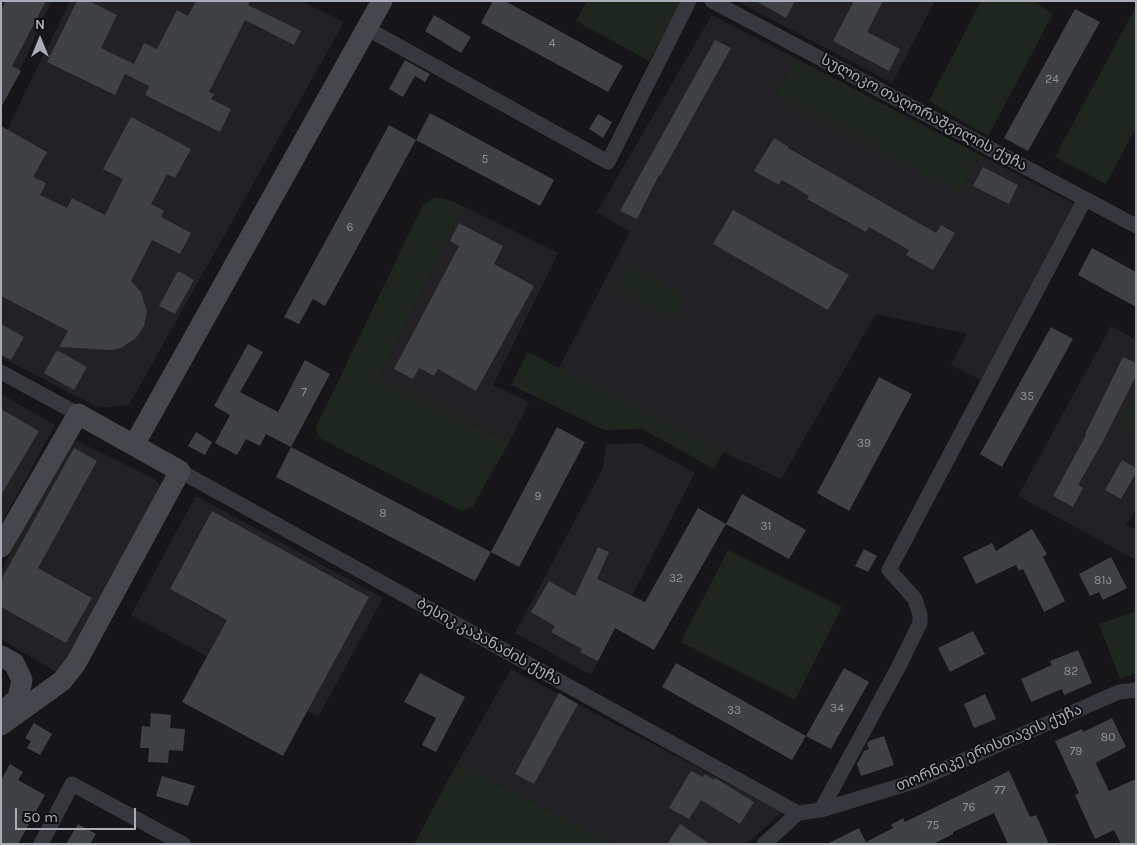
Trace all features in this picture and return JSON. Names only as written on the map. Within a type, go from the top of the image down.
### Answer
[{"type":"street","points":[[134,445],[382,1]]},
{"type":"street","points":[[366,28],[608,162],[689,1]]},
{"type":"street","name":"სულიკო თაღორაშვილის ქუჩა","points":[[712,1],[1136,226]]},
{"type":"street","points":[[821,810],[920,624],[920,615],[915,599],[889,570],[1085,199]]},
{"type":"street","points":[[1,372],[180,471],[76,663],[62,681],[2,715]]},
{"type":"street","points":[[1,547],[78,414]]},
{"type":"street","name":"ბესიკ კაპანაძის ქუჩა","points":[[180,471],[798,813]]},
{"type":"street","points":[[1,656],[14,663],[22,680],[18,698],[2,715]]},
{"type":"street","points":[[22,680],[62,681]]},
{"type":"street","name":"თორნიკე ერისთავის ქუჩა","points":[[798,813],[821,810],[916,782],[1119,692],[1136,690]]},
{"type":"street","points":[[41,844],[72,784],[183,844]]},
{"type":"street","points":[[764,844],[798,813]]},
{"type":"shaded area","points":[[1,1],[52,1],[1,110]]},
{"type":"shaded area","points":[[70,1],[301,1],[344,22],[129,405],[99,408],[1,357],[1,142]]},
{"type":"shaded area","points":[[587,1],[682,1],[649,61],[576,21]]},
{"type":"shaded area","points":[[737,1],[935,1],[892,83]]},
{"type":"shaded area","points":[[981,1],[1033,1],[1053,14],[988,136],[929,101]]},
{"type":"shaded area","points":[[1136,7],[1136,128],[1106,184],[1055,157]]},
{"type":"shaded area","points":[[712,15],[797,59],[776,94],[959,193],[980,155],[1074,204],[981,380],[951,365],[967,334],[876,314],[781,479],[723,452],[559,368],[630,232],[597,212]]},
{"type":"shaded area","points":[[797,59],[980,155],[959,193],[776,94]]},
{"type":"shaded area","points":[[435,197],[463,206],[378,379],[509,442],[473,506],[462,511],[321,439],[317,434],[316,427],[423,205]]},
{"type":"shaded area","points":[[463,206],[558,253],[493,385],[529,402],[509,442],[378,379]]},
{"type":"shaded area","points":[[630,265],[686,294],[673,319],[617,290]]},
{"type":"shaded area","points":[[1111,326],[1136,340],[1136,509],[1126,525],[1136,530],[1136,560],[1018,496]]},
{"type":"shaded area","points":[[528,352],[723,452],[714,469],[642,429],[604,430],[511,385]]},
{"type":"shaded area","points":[[1,394],[55,425],[1,524]]},
{"type":"shaded area","points":[[1136,395],[1136,435],[1119,427]]},
{"type":"shaded area","points":[[77,441],[155,479],[164,490],[58,673],[1,639],[1,571],[68,444]]},
{"type":"shaded area","points":[[640,443],[695,473],[591,675],[515,633],[603,468],[606,444]]},
{"type":"shaded area","points":[[196,496],[383,598],[318,717],[131,615]]},
{"type":"shaded area","points":[[728,550],[842,607],[795,700],[681,642]]},
{"type":"shaded area","points":[[1136,611],[1136,673],[1120,679],[1099,624]]},
{"type":"shaded area","points":[[511,669],[782,812],[746,844],[614,844],[457,764]]},
{"type":"shaded area","points":[[457,764],[614,844],[414,844]]},
{"type":"building","points":[[6,1],[46,1],[12,66],[21,71],[1,107],[1,10]]},
{"type":"building","points":[[77,1],[89,1],[117,15],[101,48],[134,64],[144,43],[157,49],[177,10],[188,16],[196,1],[250,1],[248,5],[301,31],[294,45],[245,20],[209,92],[214,94],[211,99],[231,109],[220,132],[145,95],[149,86],[125,74],[115,95],[47,62]]},
{"type":"building","points":[[493,1],[505,1],[623,66],[608,92],[481,23]]},
{"type":"building","points":[[756,1],[795,1],[786,18]]},
{"type":"building","points":[[854,1],[883,1],[867,32],[900,49],[889,71],[833,41]]},
{"type":"building","points":[[1075,9],[1100,22],[1028,151],[1004,138]]},
{"type":"building","points":[[434,15],[471,37],[461,53],[425,31]]},
{"type":"building","points":[[715,40],[731,48],[659,175],[637,219],[620,211]]},
{"type":"building","points":[[405,60],[430,74],[425,82],[415,76],[403,97],[389,89]]},
{"type":"building","points":[[430,113],[554,180],[540,206],[416,140]]},
{"type":"building","points":[[598,114],[612,122],[603,138],[589,129]]},
{"type":"building","points":[[131,117],[191,149],[175,178],[167,174],[151,204],[164,211],[161,217],[191,233],[180,254],[152,240],[131,281],[141,292],[147,312],[144,326],[135,339],[121,348],[111,350],[59,347],[68,331],[1,296],[1,126],[47,152],[33,177],[46,183],[40,195],[67,208],[72,198],[105,215],[123,179],[103,169]]},
{"type":"building","points":[[389,125],[416,140],[325,306],[313,299],[299,324],[284,317]]},
{"type":"building","points":[[774,138],[788,148],[936,233],[941,225],[955,233],[933,270],[906,255],[909,250],[869,227],[866,232],[807,199],[809,196],[782,180],[779,185],[754,171]]},
{"type":"building","points":[[983,167],[1018,185],[1009,204],[973,186]]},
{"type":"building","points":[[733,210],[849,275],[828,310],[713,244]]},
{"type":"building","points":[[459,223],[503,246],[494,264],[534,286],[476,391],[438,369],[434,376],[419,368],[413,379],[394,369],[459,246],[450,241]]},
{"type":"building","points":[[1092,248],[1136,272],[1136,307],[1078,275]]},
{"type":"building","points":[[178,271],[194,280],[175,314],[159,306]]},
{"type":"building","points":[[1,324],[24,337],[11,360],[1,355]]},
{"type":"building","points":[[1051,327],[1073,339],[1002,467],[980,454]]},
{"type":"building","points":[[248,344],[263,352],[240,392],[278,412],[305,360],[330,374],[291,447],[266,434],[260,446],[246,439],[237,455],[215,443],[230,415],[214,406]]},
{"type":"building","points":[[57,350],[87,367],[74,390],[44,373]]},
{"type":"building","points":[[1123,357],[1136,363],[1136,376],[1078,485],[1083,488],[1073,507],[1053,496],[1086,435]]},
{"type":"building","points":[[879,377],[912,394],[849,511],[817,493]]},
{"type":"building","points":[[1,409],[39,431],[1,495]]},
{"type":"building","points":[[557,427],[585,442],[519,567],[491,552]]},
{"type":"building","points":[[196,432],[212,442],[205,455],[188,446]]},
{"type":"building","points":[[291,447],[491,552],[475,581],[276,477]]},
{"type":"building","points":[[74,448],[97,461],[38,568],[92,598],[66,643],[1,607],[1,580]]},
{"type":"building","points":[[1122,460],[1136,468],[1136,473],[1121,499],[1105,490]]},
{"type":"building","points":[[742,494],[806,530],[789,559],[726,524]]},
{"type":"building","points":[[698,508],[726,524],[654,650],[615,628],[598,661],[580,652],[582,649],[551,632],[555,626],[531,612],[549,581],[575,596],[598,547],[609,552],[597,579],[645,602]]},
{"type":"building","points":[[212,511],[369,597],[283,756],[182,702],[227,620],[170,589]]},
{"type":"building","points":[[1032,529],[1047,554],[1043,557],[1065,601],[1044,612],[1023,569],[1019,571],[1016,565],[976,584],[963,557],[992,543],[996,551]]},
{"type":"building","points":[[864,549],[877,556],[868,572],[855,566]]},
{"type":"building","points":[[1111,557],[1127,588],[1103,600],[1099,592],[1090,596],[1079,574]]},
{"type":"building","points":[[973,631],[985,654],[950,672],[938,648]]},
{"type":"building","points":[[1078,650],[1092,683],[1064,695],[1062,689],[1031,702],[1021,679],[1052,665],[1050,661]]},
{"type":"building","points":[[676,663],[806,736],[792,760],[662,687]]},
{"type":"building","points":[[844,668],[869,682],[831,749],[806,736]]},
{"type":"building","points":[[420,673],[465,697],[436,752],[422,745],[436,718],[404,702]]},
{"type":"building","points":[[559,693],[578,704],[534,784],[515,774]]},
{"type":"building","points":[[985,694],[996,719],[974,728],[964,704]]},
{"type":"building","points":[[151,713],[171,715],[170,728],[185,729],[183,751],[169,750],[168,763],[148,762],[149,748],[140,748],[142,726],[150,727]]},
{"type":"building","points":[[1112,718],[1126,747],[1096,764],[1109,791],[1136,779],[1136,844],[1121,844],[1114,830],[1095,839],[1075,795],[1079,793],[1055,741],[1082,729],[1083,732]]},
{"type":"building","points":[[34,723],[52,734],[40,755],[27,748],[31,741],[25,738]]},
{"type":"building","points":[[884,736],[894,765],[861,776],[857,764],[864,751],[869,749],[867,744],[869,741]]},
{"type":"building","points":[[10,764],[23,772],[18,780],[45,795],[18,844],[1,844],[1,780]]},
{"type":"building","points":[[691,771],[703,777],[705,774],[714,780],[715,778],[754,802],[740,824],[701,800],[689,819],[669,808]]},
{"type":"building","points":[[1009,771],[1030,817],[1036,815],[1049,844],[1008,844],[994,813],[953,832],[953,834],[933,844],[827,844],[859,828],[866,842],[893,828],[891,825],[903,818],[905,822]]},
{"type":"building","points":[[162,776],[195,786],[188,806],[156,796]]},
{"type":"building","points":[[78,824],[96,834],[90,844],[66,844]]},
{"type":"building","points":[[680,824],[710,844],[667,844]]}]
